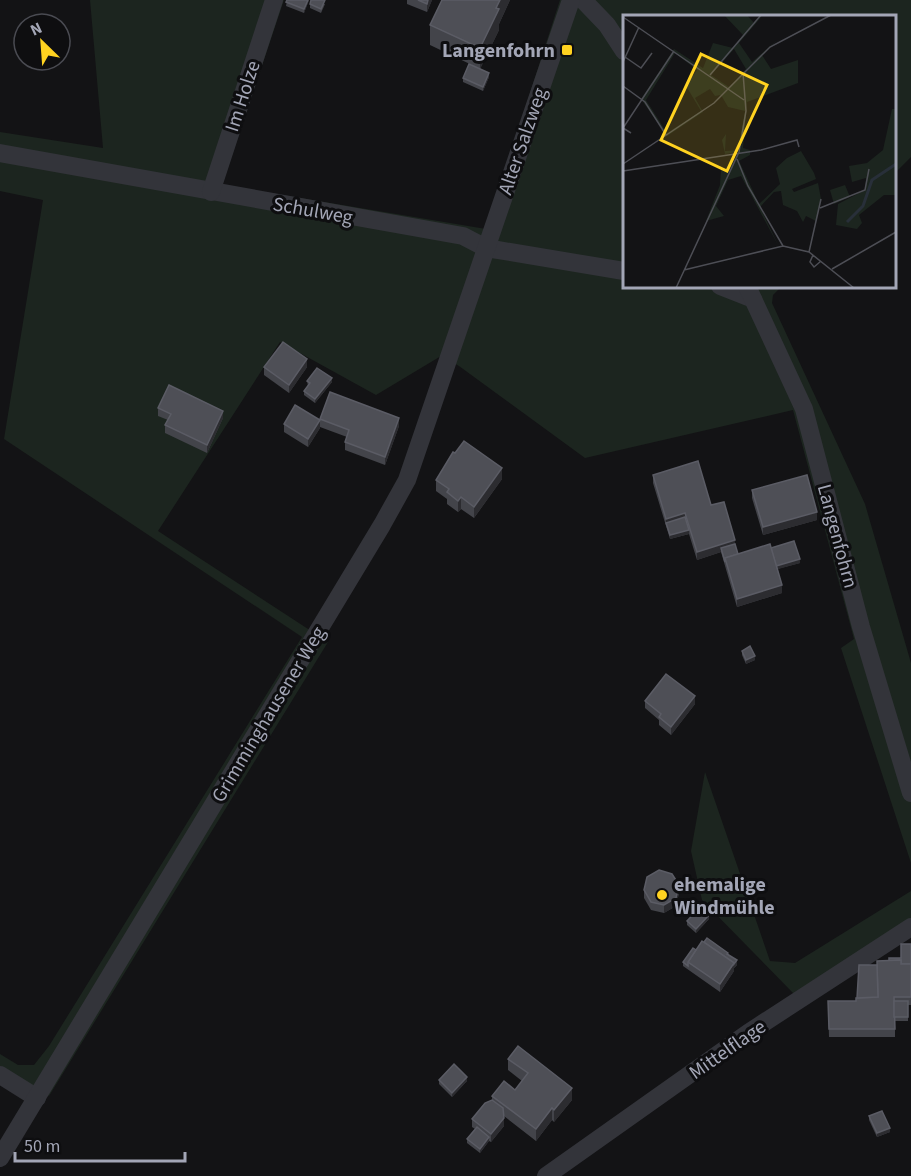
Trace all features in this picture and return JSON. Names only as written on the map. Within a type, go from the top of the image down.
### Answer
[{"type":"street","name":"Im Holze","points":[[211,192],[274,0]]},
{"type":"street","name":"Alter Salzweg","points":[[486,248],[571,0]]},
{"type":"street","points":[[583,0],[607,25],[623,49]]},
{"type":"street","name":"Schulweg","points":[[0,153],[463,236],[486,248],[623,271]]},
{"type":"street","name":"Grimminghausener Weg","points":[[0,1158],[407,480],[486,248]]},
{"type":"street","points":[[729,288],[750,293]]},
{"type":"street","name":"Langenfohrn","points":[[750,293],[804,409],[861,627],[911,793]]},
{"type":"street","name":"Mittelflage","points":[[546,1176],[748,1033],[911,927]]},
{"type":"street","points":[[0,1075],[37,1098]]},
{"type":"shaded area","points":[[90,0],[284,0],[222,185],[486,229],[560,0],[911,0],[911,157],[896,172],[896,15],[623,15],[623,288],[780,288],[773,295],[772,303],[865,504],[911,663],[911,863],[841,648],[854,639],[793,410],[585,458],[459,366],[441,356],[376,395],[280,342],[158,531],[328,642],[49,1096],[0,1066],[0,1054],[18,1065],[34,1065],[49,1046],[302,637],[4,439],[43,200],[0,191],[0,132],[103,148]]},
{"type":"shaded area","points":[[705,772],[770,961],[795,963],[911,891],[911,920],[794,994],[702,900],[691,851]]},
{"type":"building","points":[[287,0],[308,0],[304,9],[286,2]]},
{"type":"building","points":[[311,0],[325,0],[321,9],[310,4]]},
{"type":"building","points":[[442,0],[500,0],[496,8],[499,9],[480,48],[430,25]]},
{"type":"building","points":[[469,64],[489,73],[483,87],[463,78]]},
{"type":"building","points":[[283,342],[307,359],[289,385],[264,367]]},
{"type":"building","points":[[317,368],[332,378],[315,399],[304,391],[310,383],[307,381]]},
{"type":"building","points":[[169,385],[223,411],[207,445],[165,425],[171,414],[158,408]]},
{"type":"building","points":[[330,392],[399,418],[385,457],[345,442],[349,430],[320,419]]},
{"type":"building","points":[[295,405],[320,420],[308,439],[284,424]]},
{"type":"building","points":[[464,441],[502,468],[474,507],[461,497],[458,501],[447,492],[449,489],[436,480],[453,452],[455,453]]},
{"type":"building","points":[[698,461],[711,505],[724,502],[735,540],[697,552],[685,513],[666,519],[653,475]]},
{"type":"building","points":[[807,475],[817,512],[763,527],[752,490]]},
{"type":"building","points":[[685,517],[689,530],[670,535],[666,523]]},
{"type":"building","points":[[794,541],[800,559],[776,566],[771,548]]},
{"type":"building","points":[[735,544],[738,554],[725,558],[725,562],[721,548]]},
{"type":"building","points":[[770,544],[782,585],[737,599],[725,558]]},
{"type":"building","points":[[750,646],[755,656],[746,660],[742,651]]},
{"type":"building","points":[[666,674],[695,696],[671,727],[659,717],[661,714],[645,701]]},
{"type":"building","name":"ehemalige Windmühle","points":[[659,870],[672,874],[679,885],[676,898],[664,905],[651,902],[644,890],[647,877]]},
{"type":"building","points":[[700,907],[709,915],[696,929],[687,921]]},
{"type":"building","points":[[707,938],[737,960],[734,964],[704,942]]},
{"type":"building","points":[[702,941],[734,963],[720,984],[688,962]]},
{"type":"building","points":[[901,944],[911,944],[911,964],[901,964],[901,960],[889,961],[889,958],[901,958]]},
{"type":"building","points":[[693,948],[696,950],[688,966],[683,962]]},
{"type":"building","points":[[901,960],[901,964],[911,964],[911,997],[894,997],[895,1029],[829,1029],[828,1001],[856,1001],[856,998],[878,997],[877,961]]},
{"type":"building","points":[[859,965],[877,965],[878,997],[857,998]]},
{"type":"building","points":[[894,1001],[908,1001],[908,1017],[894,1017]]},
{"type":"building","points":[[518,1046],[572,1088],[554,1110],[552,1108],[536,1129],[492,1096],[504,1081],[515,1090],[528,1073],[508,1059]]},
{"type":"building","points":[[454,1064],[467,1077],[452,1093],[439,1080]]},
{"type":"building","points":[[492,1100],[503,1108],[504,1118],[491,1134],[472,1119],[485,1103]]},
{"type":"building","points":[[882,1111],[890,1128],[877,1133],[869,1116]]},
{"type":"building","points":[[477,1127],[489,1137],[480,1149],[467,1139]]},
{"type":"place","name":"Langenfohrn","points":[[567,50]]},
{"type":"place","name":"ehemalige Windmühle","points":[[662,895]]}]
